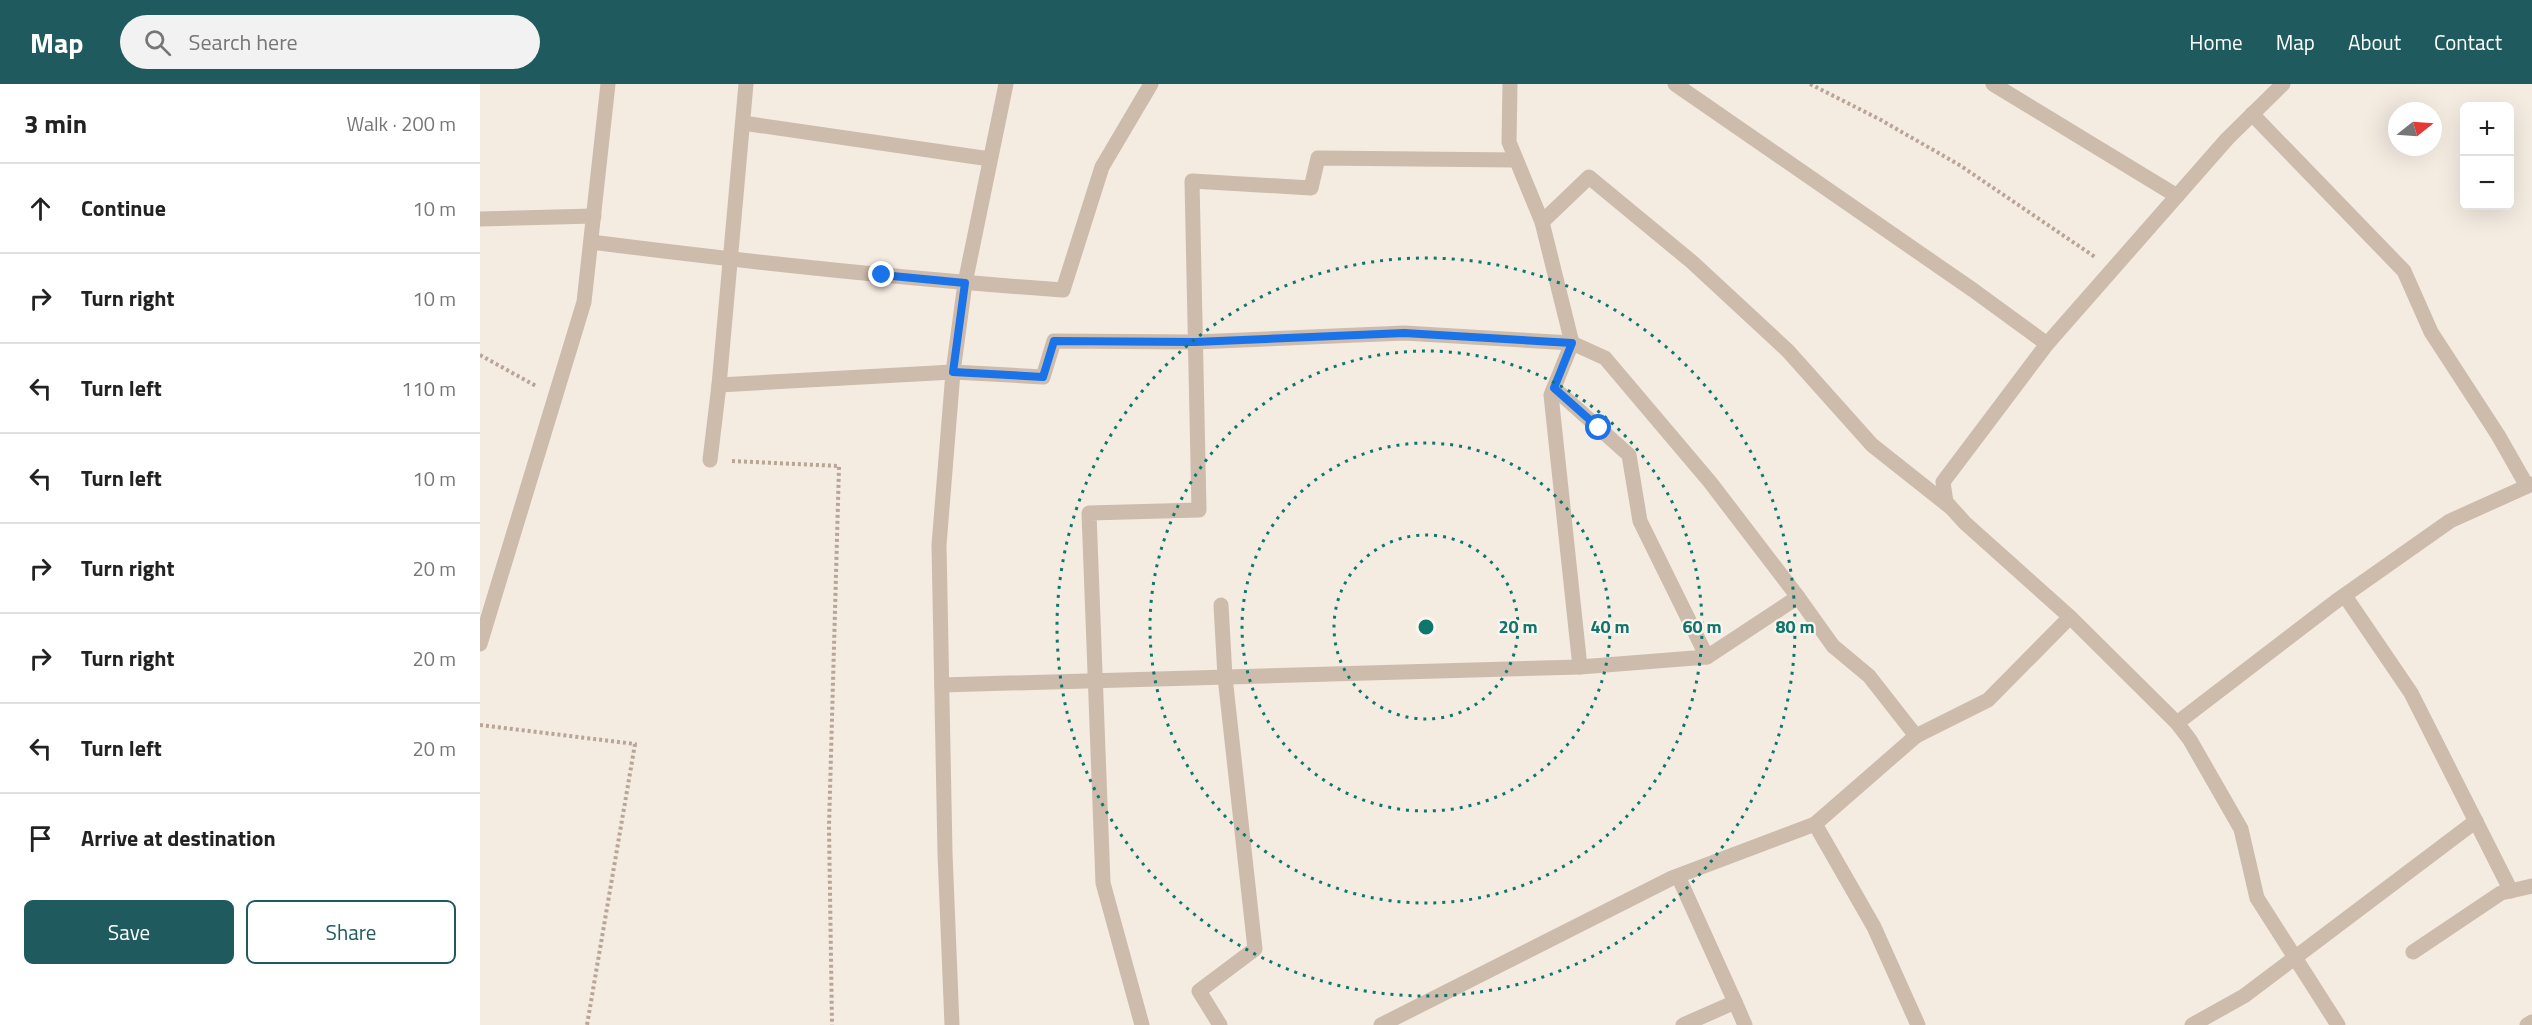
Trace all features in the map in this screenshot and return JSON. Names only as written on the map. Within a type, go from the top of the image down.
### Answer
[{"type":"street","points":[[480,644],[584,302],[608,84]]},
{"type":"street","points":[[710,460],[747,84]]},
{"type":"street","points":[[952,1025],[939,544],[953,372],[965,283],[1006,84]]},
{"type":"street","points":[[591,242],[730,260],[965,283],[1063,290],[1102,167],[1151,84]]},
{"type":"street","points":[[1510,84],[1509,142],[1542,222],[1572,343],[1551,395],[1580,667]]},
{"type":"street","points":[[1675,84],[1973,290],[2047,344]]},
{"type":"street","points":[[1993,84],[2177,196]]},
{"type":"street","points":[[1949,506],[1946,502],[1943,482],[2047,344],[2227,139],[2283,84]]},
{"type":"street","points":[[2177,723],[2345,596],[2450,521],[2530,485],[2431,332],[2404,271],[2253,114]]},
{"type":"street","points":[[743,123],[990,159]]},
{"type":"street","points":[[1142,1025],[1102,883],[1089,513],[1199,510],[1192,181],[1311,188],[1318,158],[1516,160]]},
{"type":"street","points":[[1542,222],[1589,177],[1692,262],[1788,351],[1872,444],[1949,506],[2070,617],[2177,723],[2190,740],[2241,829],[2257,898],[2338,1025]]},
{"type":"street","points":[[480,219],[594,216]]},
{"type":"street","points":[[719,385],[953,372],[1043,377],[1054,341],[1195,342],[1404,333],[1572,343],[1605,358],[1710,483],[1833,646],[1869,676],[1916,736]]},
{"type":"street","points":[[1554,388],[1629,455],[1640,521],[1707,657]]},
{"type":"street","points":[[2345,596],[2411,693],[2511,891]]},
{"type":"street","points":[[942,685],[1580,667],[1707,657],[1798,597]]},
{"type":"street","points":[[1220,1025],[1199,991],[1255,949],[1225,677],[1221,605]]},
{"type":"street","points":[[1381,1025],[1678,876],[1815,824],[1916,736],[1988,700],[2070,617]]},
{"type":"street","points":[[2192,1025],[2244,996],[2476,821]]},
{"type":"street","points":[[1815,824],[1874,927],[1918,1025]]},
{"type":"street","points":[[1678,876],[1745,1025]]},
{"type":"street","points":[[2413,952],[2501,893],[2532,886]]},
{"type":"street","points":[[1683,1025],[1735,1002]]},
{"type":"street","points":[[2527,1025],[2532,1022]]},
{"type":"path","points":[[1810,84],[1881,120],[1960,166],[2113,269]]},
{"type":"path","points":[[480,355],[555,396]]},
{"type":"path","points":[[710,460],[839,466],[830,827],[832,1025]]},
{"type":"path","points":[[480,725],[635,744],[587,1025]]},
{"type":"route","points":[[882,275],[965,283],[953,372],[1043,377],[1054,341],[1195,342],[1404,333],[1572,343],[1554,388],[1599,428]]}]
